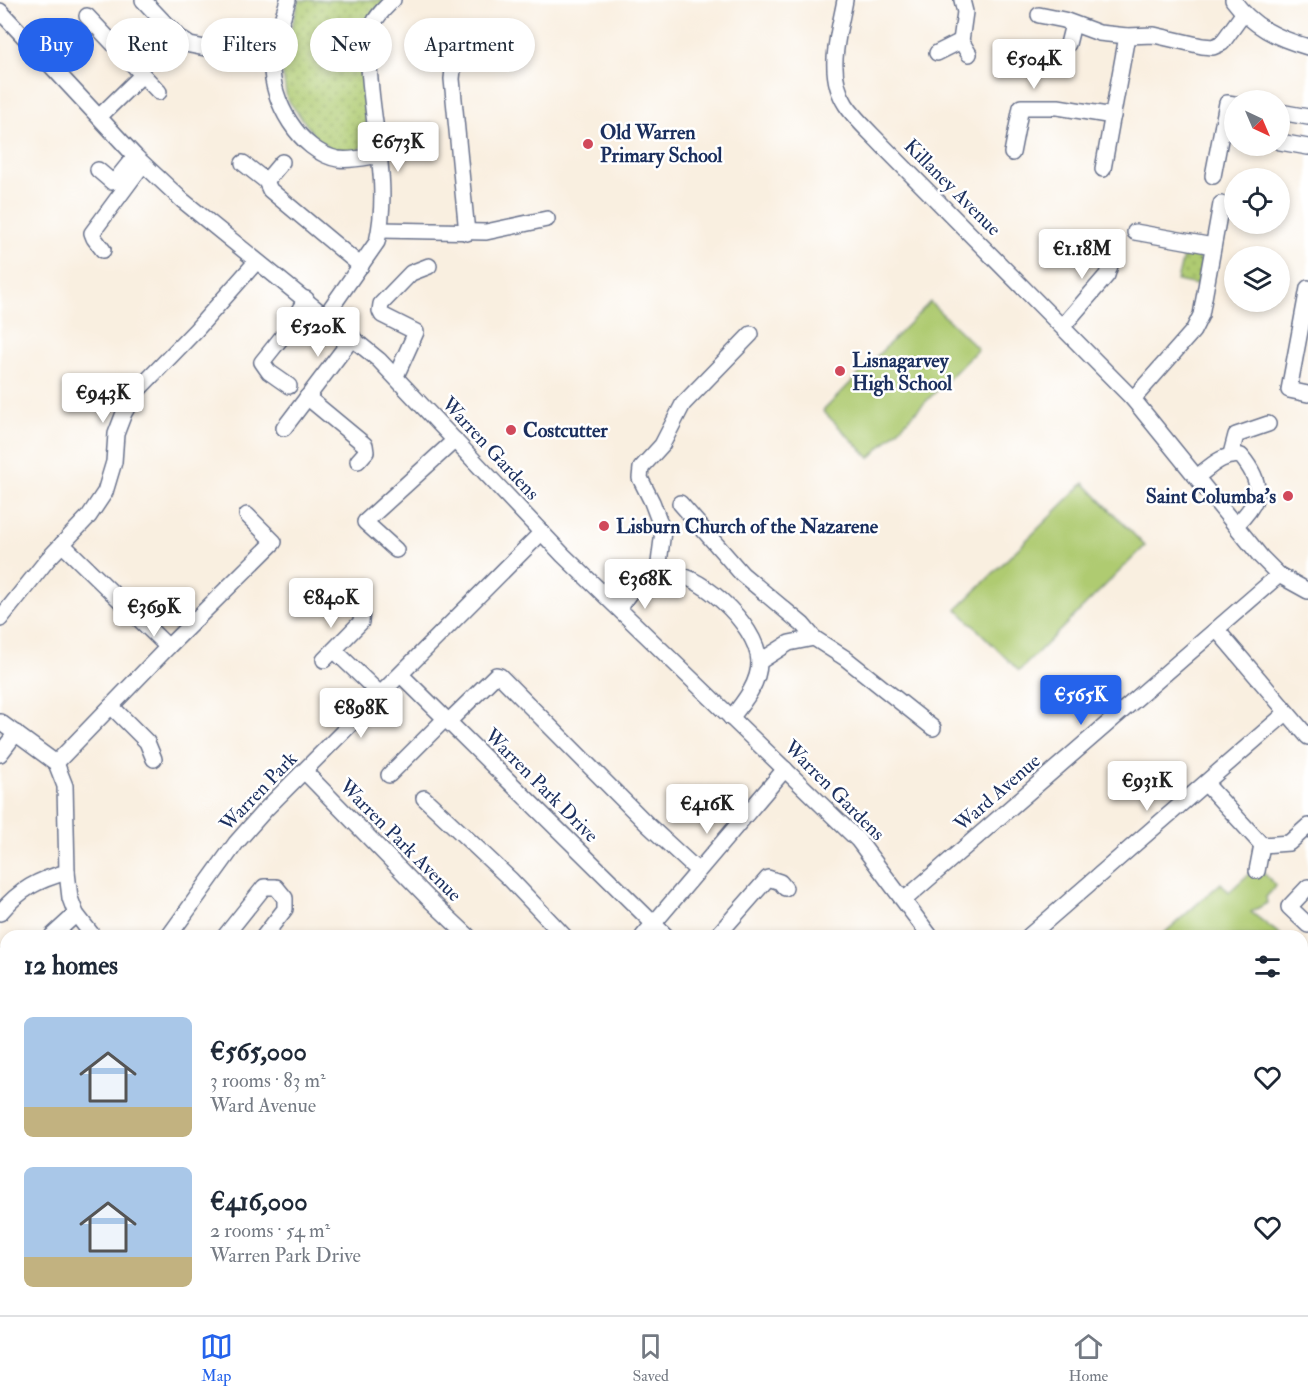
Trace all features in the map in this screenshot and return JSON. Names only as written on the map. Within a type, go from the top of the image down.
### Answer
[{"type":"street","points":[[142,0],[178,37],[190,45],[201,47]]},
{"type":"street","points":[[283,18],[288,0]]},
{"type":"street","points":[[326,315],[377,242],[380,231],[383,206],[380,155],[371,88],[370,38],[374,23],[393,0]]},
{"type":"street","name":"Killaney Avenue","points":[[845,0],[834,61],[836,79],[845,104],[884,147],[1133,399],[1261,557],[1279,575],[1308,591]]},
{"type":"street","points":[[937,53],[965,48],[965,12],[962,0]]},
{"type":"street","points":[[1233,0],[1244,14],[1278,38],[1308,47]]},
{"type":"street","name":"Warren Gardens","points":[[0,11],[139,160],[204,219],[353,337],[396,376],[541,533],[858,840],[926,930]]},
{"type":"street","points":[[1039,15],[1064,20],[1099,33],[1127,36],[1154,35],[1213,47],[1222,43],[1244,14]]},
{"type":"street","points":[[87,16],[106,36]]},
{"type":"street","points":[[1068,44],[1073,24]]},
{"type":"street","points":[[1103,169],[1127,36]]},
{"type":"street","points":[[139,72],[159,92]]},
{"type":"street","points":[[273,72],[276,96],[285,115],[318,152],[339,159],[351,160],[380,155]]},
{"type":"street","points":[[453,72],[466,233]]},
{"type":"street","points":[[99,117],[142,75]]},
{"type":"street","points":[[1012,153],[1021,107],[1058,107],[1113,116]]},
{"type":"street","points":[[1290,114],[1308,117]]},
{"type":"street","points":[[1290,144],[1308,147]]},
{"type":"street","points":[[1213,176],[1224,145]]},
{"type":"street","points":[[98,170],[112,182],[139,160]]},
{"type":"street","points":[[103,250],[92,233],[139,160]]},
{"type":"street","points":[[266,181],[282,162]]},
{"type":"street","points":[[243,163],[266,181],[270,190],[361,266]]},
{"type":"street","points":[[1133,399],[1193,331],[1201,315],[1221,204]]},
{"type":"street","points":[[380,231],[466,233],[513,228],[547,219]]},
{"type":"street","points":[[1135,232],[1213,246]]},
{"type":"street","points":[[1063,326],[1107,275],[1111,262],[1108,250],[1090,242],[1072,239]]},
{"type":"street","points":[[2,610],[89,516],[105,492],[114,462],[116,434],[124,413],[137,391],[196,330],[256,262]]},
{"type":"street","points":[[396,376],[416,332],[382,315],[381,304],[411,273],[429,266]]},
{"type":"street","points":[[1308,288],[1289,390],[1308,394]]},
{"type":"street","points":[[289,386],[269,372],[262,362],[286,332],[306,299]]},
{"type":"street","points":[[658,571],[663,531],[640,478],[641,468],[662,445],[683,404],[751,334]]},
{"type":"street","points":[[284,428],[353,337]]},
{"type":"street","points":[[307,397],[365,445],[366,452],[358,461]]},
{"type":"street","points":[[1231,454],[1236,435],[1268,424]]},
{"type":"street","points":[[388,549],[365,522],[455,440]]},
{"type":"street","points":[[1197,477],[1220,459],[1231,454],[1241,456],[1249,465],[1257,495],[1251,511],[1236,525]]},
{"type":"street","points":[[680,503],[742,573],[803,625],[814,638],[845,658],[933,728]]},
{"type":"street","points":[[56,763],[274,542],[247,515]]},
{"type":"street","name":"Warren Park","points":[[175,930],[236,843],[266,810],[541,533]]},
{"type":"street","points":[[62,544],[168,647]]},
{"type":"street","points":[[619,607],[640,580],[658,571],[680,575],[704,586],[745,626],[755,642],[759,662],[757,678],[744,702],[731,717]]},
{"type":"street","name":"Ward Avenue","points":[[904,900],[1279,575]]},
{"type":"street","points":[[362,610],[361,622],[329,655],[381,695]]},
{"type":"street","points":[[1216,630],[1308,737]]},
{"type":"street","points":[[759,662],[789,643],[814,638]]},
{"type":"street","name":"Warren Park Drive","points":[[401,675],[660,930]]},
{"type":"street","points":[[388,775],[496,675],[500,676],[647,824],[698,871]]},
{"type":"street","points":[[111,706],[147,742],[154,759]]},
{"type":"street","points":[[1036,930],[1286,713]]},
{"type":"street","points":[[0,722],[56,763],[65,786],[67,872],[70,898],[76,914],[88,930]]},
{"type":"street","points":[[0,754],[16,733]]},
{"type":"street","points":[[648,930],[785,769]]},
{"type":"street","name":"Warren Park Avenue","points":[[305,772],[462,930]]},
{"type":"street","points":[[1206,784],[1262,845]]},
{"type":"street","points":[[424,798],[510,879],[558,930]]},
{"type":"street","points":[[1262,845],[1290,843],[1308,826]]},
{"type":"street","points":[[1257,871],[1262,845]]},
{"type":"street","points":[[0,913],[10,901],[40,880],[67,872]]},
{"type":"street","points":[[722,930],[768,878],[780,882],[785,888]]},
{"type":"street","points":[[230,930],[264,887],[276,887],[285,898],[285,909],[269,930]]},
{"type":"street","points":[[1308,887],[1289,906],[1308,925]]},
{"type":"street","points":[[59,930],[76,914]]},
{"type":"green space","points":[[299,0],[385,0],[370,18],[310,18],[310,72],[363,72],[367,131],[363,146],[353,153],[332,150],[314,135],[287,99],[282,72],[298,72],[298,18],[294,18]]},
{"type":"green space","points":[[1184,252],[1198,255],[1202,261],[1197,285],[1177,281]]},
{"type":"green space","points":[[930,302],[978,349],[870,458],[823,411]]},
{"type":"green space","points":[[1084,483],[1145,546],[1019,671],[957,609]]},
{"type":"green space","points":[[1252,871],[1262,871],[1276,886],[1266,897],[1267,903],[1251,912],[1274,930],[1168,930],[1221,883],[1229,892]]},
{"type":"place","name":"Old Warren Primary School","points":[[588,144]]},
{"type":"place","name":"Lisnagarvey High School","points":[[840,371]]},
{"type":"place","name":"Costcutter","points":[[511,430]]},
{"type":"place","name":"Saint Columba's","points":[[1288,496]]},
{"type":"place","name":"Lisburn Church of the Nazarene","points":[[604,526]]}]
